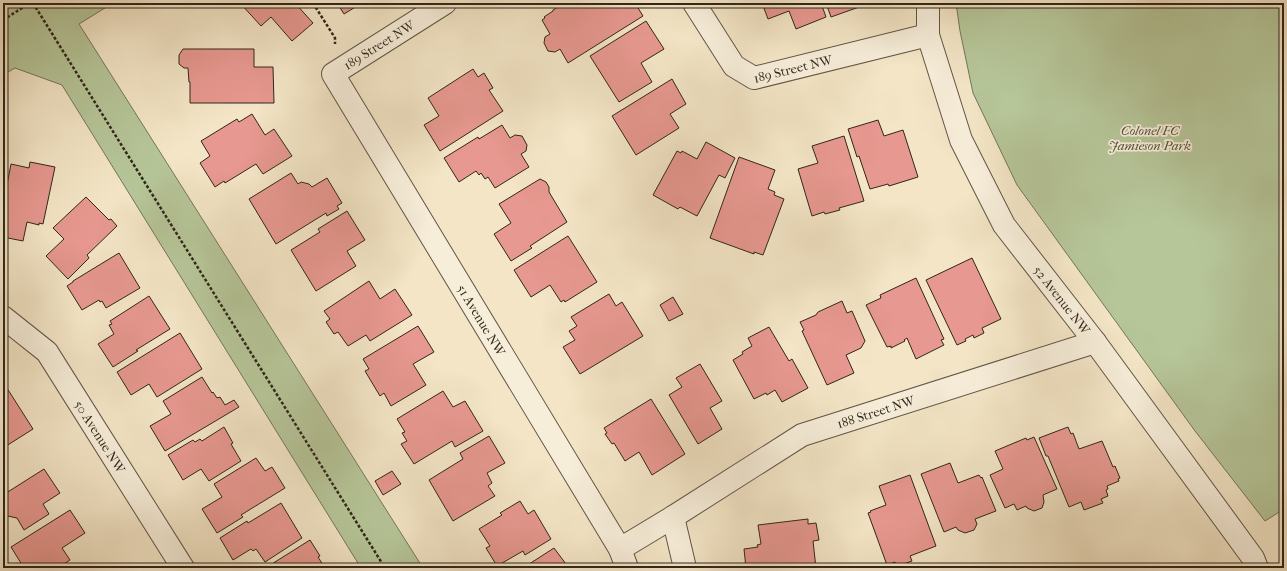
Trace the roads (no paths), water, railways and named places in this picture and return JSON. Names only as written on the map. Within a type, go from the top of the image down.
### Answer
[{"type":"street","name":"189 Street NW","points":[[333,74],[445,3]]},
{"type":"street","name":"189 Street NW","points":[[694,3],[734,66],[754,78],[928,35]]},
{"type":"street","name":"52 Avenue NW","points":[[928,3],[928,35],[961,140],[1004,225],[1095,342],[1253,558],[1257,568]]},
{"type":"street","name":"51 Avenue NW","points":[[333,74],[624,558]]},
{"type":"street","name":"50 Avenue NW","points":[[3,317],[47,352],[183,568]]},
{"type":"street","name":"188 Street NW","points":[[624,558],[673,517],[802,434],[1095,342]]},
{"type":"street","points":[[673,517],[685,568]]},
{"type":"park label","name":"Colonel FC Jamieson Park","points":[[1150,138]]}]
